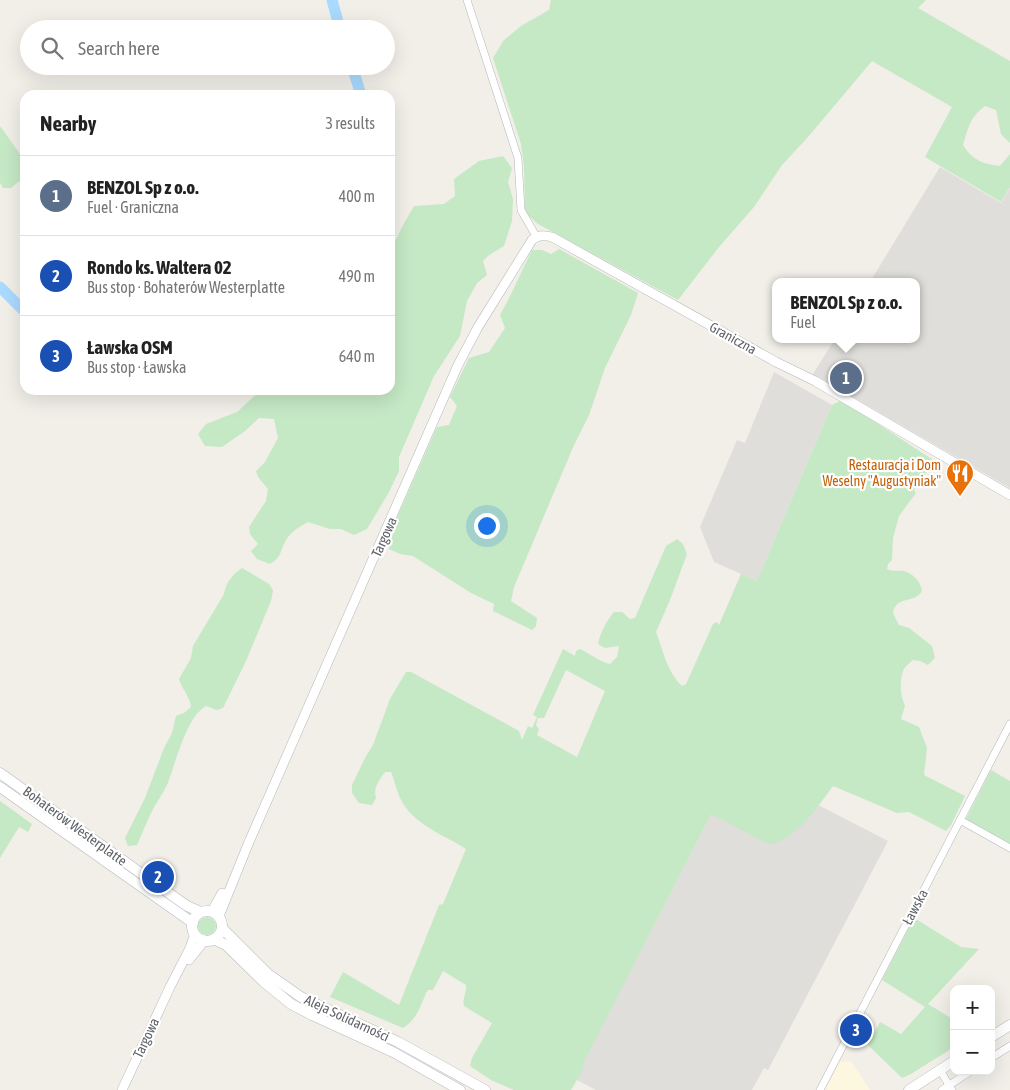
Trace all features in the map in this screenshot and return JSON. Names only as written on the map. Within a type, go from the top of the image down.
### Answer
[{"type":"main road","name":"Bohaterów Westerplatte","points":[[0,773],[187,906],[210,913]]},
{"type":"main road","name":"Bohaterów Westerplatte","points":[[0,787],[193,923]]},
{"type":"main road","points":[[210,913],[222,928],[219,935],[209,940],[195,934],[193,923],[196,916],[210,913]]},
{"type":"main road","name":"Aleja Solidarności","points":[[222,928],[268,974],[301,997],[393,1039],[484,1090]]},
{"type":"main road","name":"Aleja Solidarności","points":[[209,940],[226,945],[264,982],[291,1004],[376,1044],[460,1090]]},
{"type":"main road","points":[[995,1034],[1010,1025]]},
{"type":"main road","points":[[909,1090],[950,1064]]},
{"type":"street","points":[[467,0],[518,158],[521,210],[534,238]]},
{"type":"street","name":"Graniczna","points":[[534,238],[552,237],[815,382],[1010,495]]},
{"type":"street","name":"Targowa","points":[[210,913],[249,842],[458,365],[478,327],[534,238]]},
{"type":"street","name":"Ławska","points":[[820,1090],[1009,728]]},
{"type":"street","points":[[960,820],[1010,848]]},
{"type":"street","name":"Targowa","points":[[122,1090],[195,934]]},
{"type":"street","name":"Targowa","points":[[170,987],[209,940]]},
{"type":"street","points":[[995,1055],[1010,1046]]},
{"type":"street","points":[[940,1070],[950,1088]]},
{"type":"street","points":[[942,1090],[950,1088],[966,1075]]},
{"type":"shaded area","points":[[940,167],[1001,203],[1010,188],[1010,488],[813,374],[832,343],[920,343],[920,278],[872,278]]},
{"type":"shaded area","points":[[774,372],[832,405],[757,581],[714,562],[700,527],[737,440],[745,443]]},
{"type":"shaded area","points":[[737,763],[888,841],[768,1070],[764,1068],[752,1090],[596,1090],[575,1079]]},
{"type":"shaded area","points":[[851,1061],[870,1090],[825,1090],[840,1062]]},
{"type":"green space","points":[[551,0],[926,0],[918,8],[1010,61],[1010,143],[1001,134],[996,110],[985,106],[973,119],[963,145],[974,158],[994,165],[1000,166],[1010,154],[1010,187],[1001,202],[925,157],[952,107],[872,61],[782,165],[754,207],[719,247],[678,300],[538,224],[529,216],[525,209],[524,166],[521,144],[493,58],[504,40],[521,26],[549,10]]},
{"type":"green space","points":[[0,126],[20,154],[20,181],[11,188],[3,188],[0,183]]},
{"type":"green space","points":[[503,156],[512,168],[508,182],[513,199],[512,221],[504,246],[483,261],[487,275],[477,283],[467,301],[460,336],[434,376],[399,457],[399,471],[389,492],[367,529],[354,535],[341,529],[330,529],[308,522],[291,534],[274,562],[270,564],[257,559],[251,551],[258,544],[250,534],[249,527],[266,501],[268,489],[258,477],[256,471],[265,462],[278,438],[274,419],[259,418],[245,431],[222,447],[205,446],[198,434],[206,424],[237,412],[256,395],[395,395],[395,242],[414,206],[444,204],[455,196],[454,179],[479,161]]},
{"type":"green space","points":[[559,249],[638,293],[631,315],[605,368],[589,415],[574,445],[514,587],[511,601],[537,618],[536,626],[532,630],[493,611],[494,604],[471,593],[413,556],[400,554],[389,549],[388,538],[437,427],[449,425],[457,406],[450,397],[469,358],[489,352],[505,328],[500,315],[532,250],[542,250],[551,254]]},
{"type":"green space","points":[[840,401],[933,460],[914,490],[916,493],[899,516],[893,538],[892,560],[888,564],[887,569],[910,574],[916,578],[922,591],[914,598],[898,604],[893,613],[899,625],[909,628],[932,646],[935,658],[928,665],[913,660],[904,669],[901,678],[901,688],[905,706],[901,719],[919,727],[927,748],[924,775],[965,796],[951,825],[946,831],[909,812],[897,813],[833,786],[805,822],[788,837],[779,842],[769,844],[711,814],[582,1066],[584,1068],[571,1090],[514,1090],[491,1080],[470,1066],[472,1058],[492,1023],[464,1006],[466,985],[443,971],[433,990],[428,990],[426,993],[420,1009],[403,1028],[330,997],[343,972],[399,1005],[439,905],[443,904],[466,849],[429,828],[413,815],[400,798],[391,772],[385,772],[379,781],[375,791],[376,798],[372,805],[359,803],[352,793],[352,785],[373,745],[390,699],[406,672],[411,672],[519,731],[522,740],[528,726],[532,728],[537,717],[533,715],[563,649],[575,656],[576,651],[580,649],[610,664],[617,657],[619,646],[605,648],[598,644],[604,627],[614,612],[622,612],[630,619],[635,618],[666,546],[677,539],[683,544],[687,554],[656,632],[673,674],[682,686],[686,684],[713,624],[717,622],[719,625],[741,574],[757,581],[832,405]],"holes":[[[566,670],[605,691],[577,757],[537,735],[539,729],[536,725],[538,718],[544,718]]]},
{"type":"green space","points":[[242,568],[269,584],[273,590],[271,601],[246,661],[223,708],[217,710],[206,706],[193,720],[182,741],[167,785],[151,813],[137,845],[128,846],[125,838],[145,798],[164,748],[172,733],[176,716],[184,713],[191,707],[179,679],[191,658],[193,646],[224,594],[228,582]]},
{"type":"green space","points":[[991,770],[1010,781],[1010,848],[969,825],[971,822],[966,819]]},
{"type":"green space","points":[[0,801],[32,824],[28,832],[19,827],[0,858]]},
{"type":"green space","points":[[207,917],[213,920],[216,926],[213,932],[207,935],[201,932],[198,926],[201,920]]},
{"type":"green space","points":[[914,918],[961,947],[979,949],[928,1004],[950,1018],[950,1050],[902,1078],[868,1045],[880,1022],[901,1034],[925,1007],[882,980]]},
{"type":"waterway","points":[[332,0],[338,20]]},
{"type":"waterway","points":[[355,75],[359,90]]},
{"type":"waterway","points":[[0,287],[20,307]]},
{"type":"place","name":"BENZOL Sp z o.o.","points":[[846,378]]},
{"type":"place","name":"Restauracja i Dom Weselny \"Augustyniak\"","points":[[960,497]]},
{"type":"place","name":"Rondo ks. Waltera 02","points":[[158,877]]},
{"type":"place","name":"Ławska OSM","points":[[856,1030]]}]
